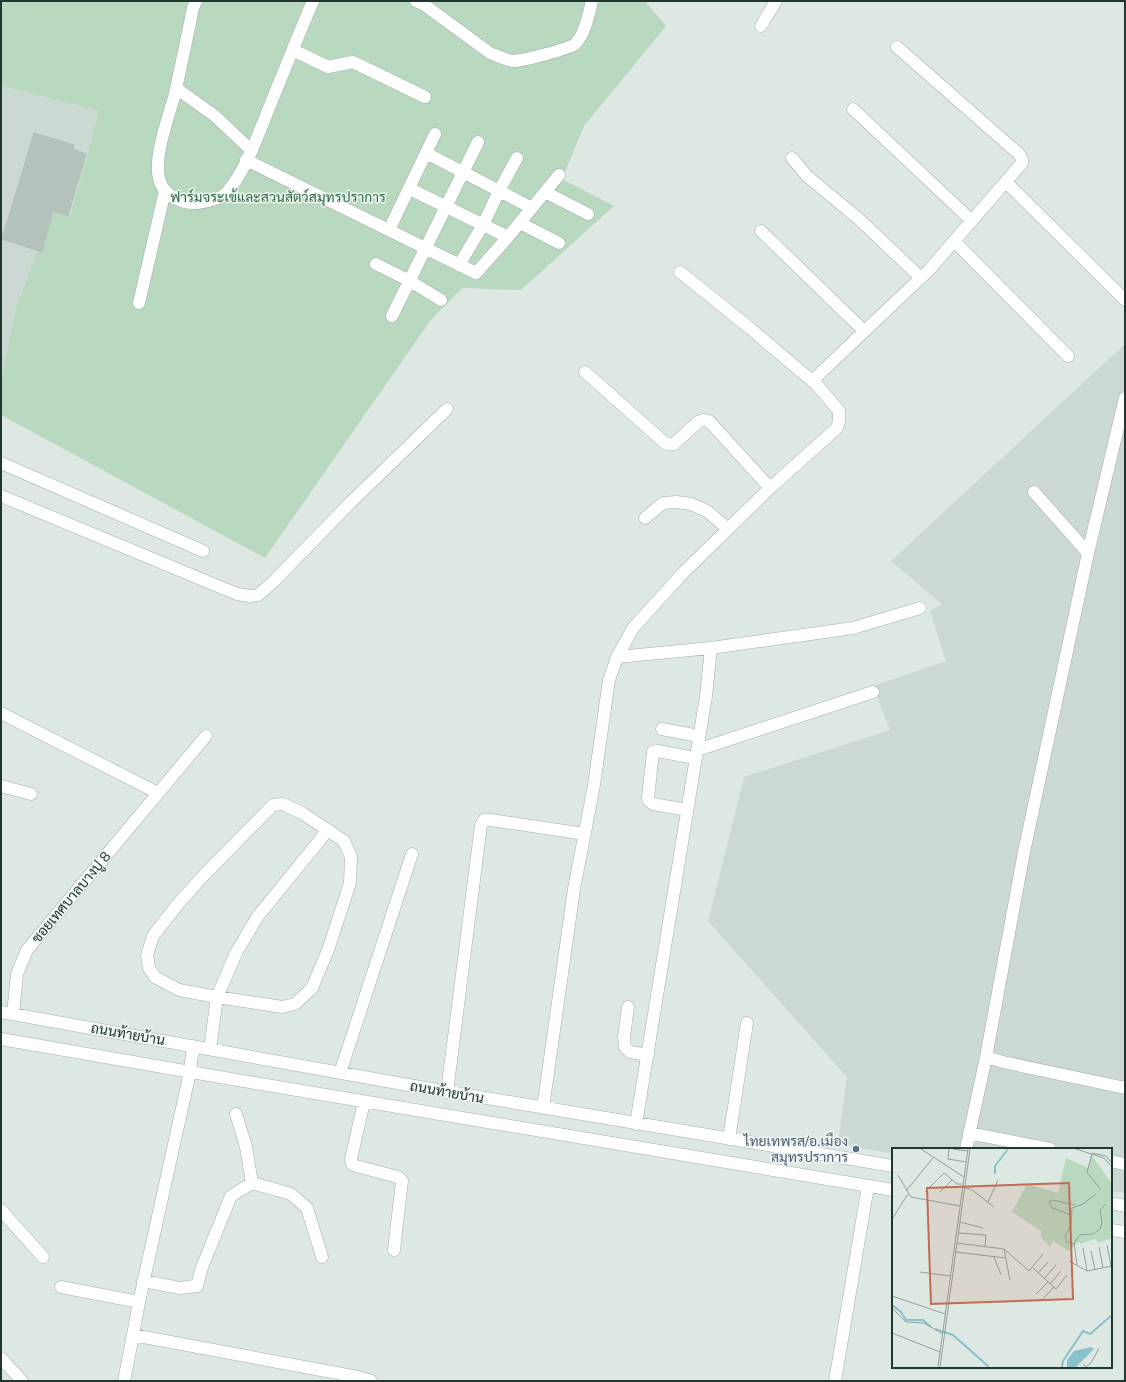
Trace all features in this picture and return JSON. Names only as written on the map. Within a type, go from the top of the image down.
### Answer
[{"type":"street","points":[[196,1],[193,8],[176,88],[162,139],[157,164],[160,182],[165,191],[182,202],[196,203],[215,199],[226,193],[238,178],[313,1]]},
{"type":"street","points":[[416,1],[490,53],[514,61],[563,50],[576,43],[585,28],[592,1]]},
{"type":"street","points":[[761,26],[776,1]]},
{"type":"street","points":[[812,380],[921,278],[1022,163],[1022,158],[1019,154],[897,47]]},
{"type":"street","points":[[293,50],[328,67],[353,62],[425,96]]},
{"type":"street","points":[[176,88],[215,116],[249,155],[389,230],[476,273],[520,223],[559,175]]},
{"type":"street","points":[[853,109],[972,221]]},
{"type":"street","points":[[389,230],[410,189],[435,134]]},
{"type":"street","points":[[392,316],[478,142]]},
{"type":"street","points":[[426,153],[532,208]]},
{"type":"street","points":[[459,265],[483,225],[517,158]]},
{"type":"street","points":[[792,158],[807,176],[860,220],[921,278]]},
{"type":"street","points":[[1006,182],[1125,300]]},
{"type":"street","points":[[410,189],[508,237]]},
{"type":"street","points":[[139,303],[165,191]]},
{"type":"street","points":[[545,192],[588,214]]},
{"type":"street","points":[[520,223],[559,243]]},
{"type":"street","points":[[761,232],[864,331]]},
{"type":"street","points":[[954,241],[1068,356]]},
{"type":"street","points":[[376,264],[410,281],[441,300]]},
{"type":"street","points":[[543,1108],[574,890],[594,785],[609,680],[617,657],[633,628],[683,573],[770,488],[837,428],[839,421],[839,411],[812,380],[680,272]]},
{"type":"street","points":[[585,372],[664,443],[674,444],[698,422],[703,420],[709,421],[770,488]]},
{"type":"street","points":[[966,1148],[986,1057],[1024,852],[1088,553],[1124,405]]},
{"type":"street","points":[[1,496],[237,594],[250,596],[258,595],[273,582],[351,502],[447,409]]},
{"type":"street","points":[[1,463],[203,551]]},
{"type":"street","points":[[1034,492],[1088,553]]},
{"type":"street","points":[[645,518],[663,503],[676,502],[691,504],[707,510],[728,529]]},
{"type":"street","points":[[617,657],[711,648],[853,628],[920,608]]},
{"type":"street","points":[[636,1124],[706,696],[711,648]]},
{"type":"street","points":[[687,810],[653,804],[649,801],[648,798],[653,752],[658,751],[696,754],[873,692]]},
{"type":"street","points":[[1,713],[158,793]]},
{"type":"street","points":[[662,729],[699,736]]},
{"type":"street","name":"ซอยเทศบาลบางปู 8","points":[[7,1013],[17,974],[27,950],[206,736]]},
{"type":"street","points":[[1,786],[31,794]]},
{"type":"street","points":[[283,804],[302,813],[328,830],[344,841],[351,857],[350,884],[328,950],[312,988],[295,1004],[282,1007],[217,998],[179,990],[155,977],[149,968],[148,955],[153,936],[177,905],[204,875],[272,805],[283,804]]},
{"type":"street","points":[[447,1092],[481,825],[484,820],[491,820],[585,834]]},
{"type":"street","points":[[210,1050],[217,998],[236,953],[258,916],[328,830]]},
{"type":"street","points":[[340,1073],[412,854]]},
{"type":"street","points":[[628,1007],[624,1037],[625,1047],[630,1052],[648,1055]]},
{"type":"street","name":"ถนนท้ายบ้าน","points":[[7,1013],[447,1092],[892,1166]]},
{"type":"street","points":[[729,1139],[747,1023]]},
{"type":"street","name":"ถนนท้ายบ้าน","points":[[1,1039],[626,1147],[892,1190]]},
{"type":"street","points":[[124,1381],[134,1335],[143,1281],[190,1072],[193,1046]]},
{"type":"street","points":[[986,1057],[1125,1088]]},
{"type":"street","points":[[364,1102],[351,1159],[352,1164],[398,1177],[402,1181],[394,1250]]},
{"type":"street","points":[[236,1114],[246,1147],[252,1183]]},
{"type":"street","points":[[969,1133],[1045,1148]]},
{"type":"street","points":[[1112,1161],[1124,1164]]},
{"type":"street","points":[[143,1281],[180,1288],[197,1286],[202,1267],[232,1196],[252,1183],[291,1194],[307,1208],[322,1257]]},
{"type":"street","points":[[835,1381],[868,1186]]},
{"type":"street","points":[[1112,1203],[1125,1206]]},
{"type":"street","points":[[1,1210],[43,1257]]},
{"type":"street","points":[[1112,1230],[1125,1232]]},
{"type":"street","points":[[61,1287],[139,1302]]},
{"type":"street","points":[[134,1335],[358,1377],[371,1381]]},
{"type":"street","points":[[1,1358],[22,1381]]},
{"type":"shaded area","points":[[1,86],[99,111],[70,217],[41,255],[25,282],[16,307],[1,381]]},
{"type":"shaded area","points":[[1125,344],[1125,1193],[1112,1191],[1112,1148],[892,1148],[892,1154],[838,1144],[847,1077],[708,921],[744,777],[890,730],[873,686],[946,661],[930,611],[942,604],[891,561]]},
{"type":"green space","name":"ฟาร์มจระเข้และสวนสัตว์สมุทรปราการ","points":[[1,1],[645,1],[666,26],[584,126],[562,179],[614,206],[521,290],[462,288],[430,321],[265,558],[1,415],[1,381],[16,307],[53,211],[70,217],[99,111],[1,86]]},
{"type":"building","points":[[34,133],[74,145],[73,149],[86,154],[68,216],[53,211],[42,252],[2,239]]},
{"type":"place","name":"ไทยเทพรส/อ.เมือง สมุทรปราการ","points":[[856,1149]]}]
